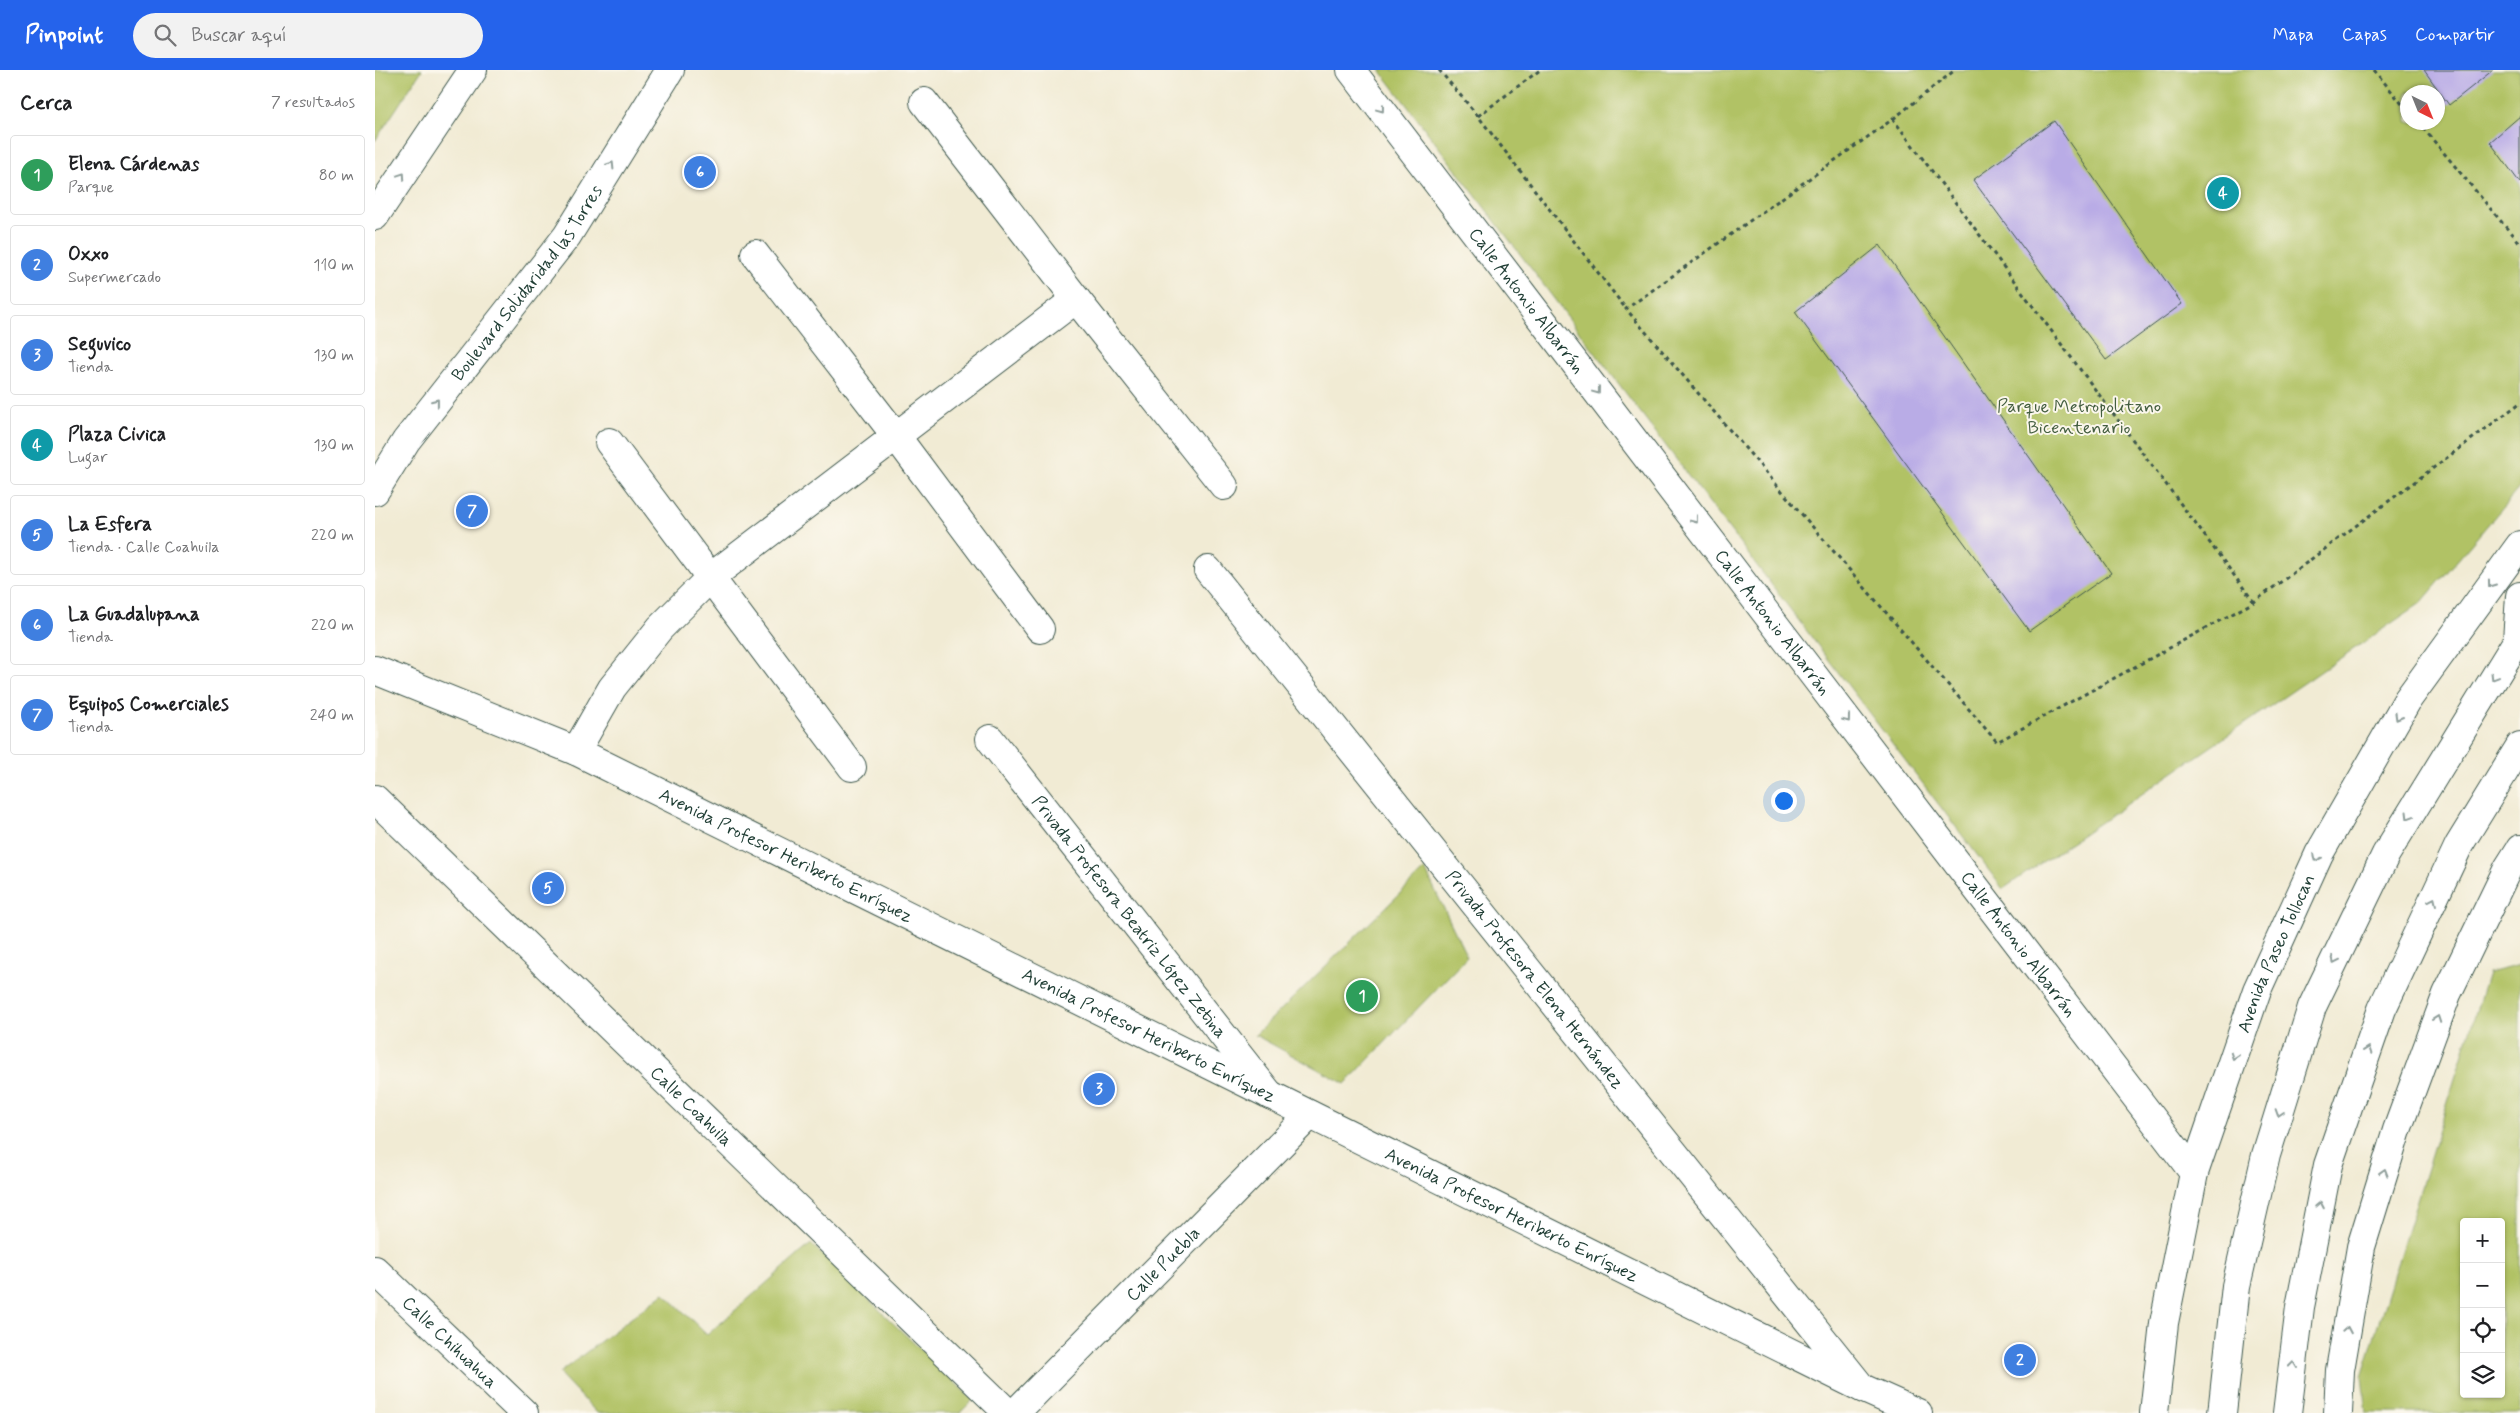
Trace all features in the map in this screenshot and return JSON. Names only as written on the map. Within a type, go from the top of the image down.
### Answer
[{"type":"main road","points":[[375,216],[473,70]]},
{"type":"main road","name":"Boulevard Solidaridad las Torres","points":[[375,491],[406,441],[567,236],[670,70]]},
{"type":"main road","name":"Calle Antonio Albarrán","points":[[1351,70],[2194,1173]]},
{"type":"main road","points":[[924,102],[1076,299],[1225,486]]},
{"type":"main road","points":[[755,254],[896,436],[1040,629]]},
{"type":"main road","points":[[576,751],[612,688],[660,628],[711,577],[1076,299]]},
{"type":"main road","points":[[375,461],[406,441]]},
{"type":"main road","points":[[609,442],[852,767]]},
{"type":"main road","name":"Avenida Paseo Tollocan","points":[[2154,1413],[2164,1323],[2194,1173],[2257,990],[2319,854],[2408,699],[2520,545]]},
{"type":"main road","name":"Privada Profesora Elena Hernández","points":[[1208,570],[1862,1388]]},
{"type":"main road","points":[[2222,1413],[2236,1286],[2266,1155],[2312,1007],[2386,854],[2519,638],[2520,596]]},
{"type":"main road","name":"Avenida Profesor Heriberto Enríquez","points":[[375,670],[576,751],[1862,1388],[1918,1413]]},
{"type":"main road","name":"Privada Profesora Beatriz López Zetina","points":[[990,739],[1270,1095]]},
{"type":"main road","points":[[2287,1413],[2300,1306],[2328,1165],[2360,1072],[2383,1009],[2459,845],[2520,746]]},
{"type":"main road","name":"Calle Coahuila","points":[[375,798],[1009,1413]]},
{"type":"main road","points":[[2338,1413],[2340,1370],[2361,1247],[2391,1148],[2447,994],[2516,866]]},
{"type":"main road","name":"Calle Puebla","points":[[1015,1413],[1310,1115]]},
{"type":"main road","name":"Calle Chihuahua","points":[[375,1270],[524,1413]]},
{"type":"path","points":[[1439,70],[1478,116],[1626,309],[1997,742],[2254,602],[2520,403]]},
{"type":"path","points":[[1478,116],[1540,70]]},
{"type":"path","points":[[1626,309],[1893,119],[1955,70]]},
{"type":"path","points":[[2374,70],[2400,102]]},
{"type":"path","points":[[1893,119],[2254,602]]},
{"type":"path","points":[[2425,130],[2520,244]]},
{"type":"green space","points":[[375,70],[422,70],[375,141]]},
{"type":"green space","name":"Parque Metropolitano Bicentenario","points":[[1380,70],[2520,70],[2520,487],[2421,603],[2003,889]]},
{"type":"green space","points":[[1425,869],[1467,957],[1345,1084],[1255,1035]]},
{"type":"green space","points":[[2520,965],[2520,1413],[2366,1413],[2362,1376],[2488,973]]},
{"type":"green space","points":[[811,1244],[973,1400],[960,1413],[597,1413],[559,1373],[664,1293],[707,1335]]},
{"type":"building","points":[[2424,70],[2493,70],[2449,105],[2445,99],[2445,85],[2435,85]]},
{"type":"building","points":[[2520,116],[2520,183],[2490,142]]},
{"type":"building","points":[[2054,121],[2182,304],[2106,360],[1973,180]]},
{"type":"building","points":[[1880,245],[2111,573],[2029,631],[1795,312]]},
{"type":"place","name":"La Guadalupana","points":[[700,172]]},
{"type":"place","name":"Plaza Civica","points":[[2223,193]]},
{"type":"place","name":"Equipos Comerciales","points":[[472,511]]},
{"type":"place","name":"La Esfera","points":[[548,888]]},
{"type":"place","name":"Elena Cárdenas","points":[[1362,996]]},
{"type":"place","name":"Seguvico","points":[[1099,1089]]},
{"type":"place","name":"Oxxo","points":[[2020,1360]]}]
